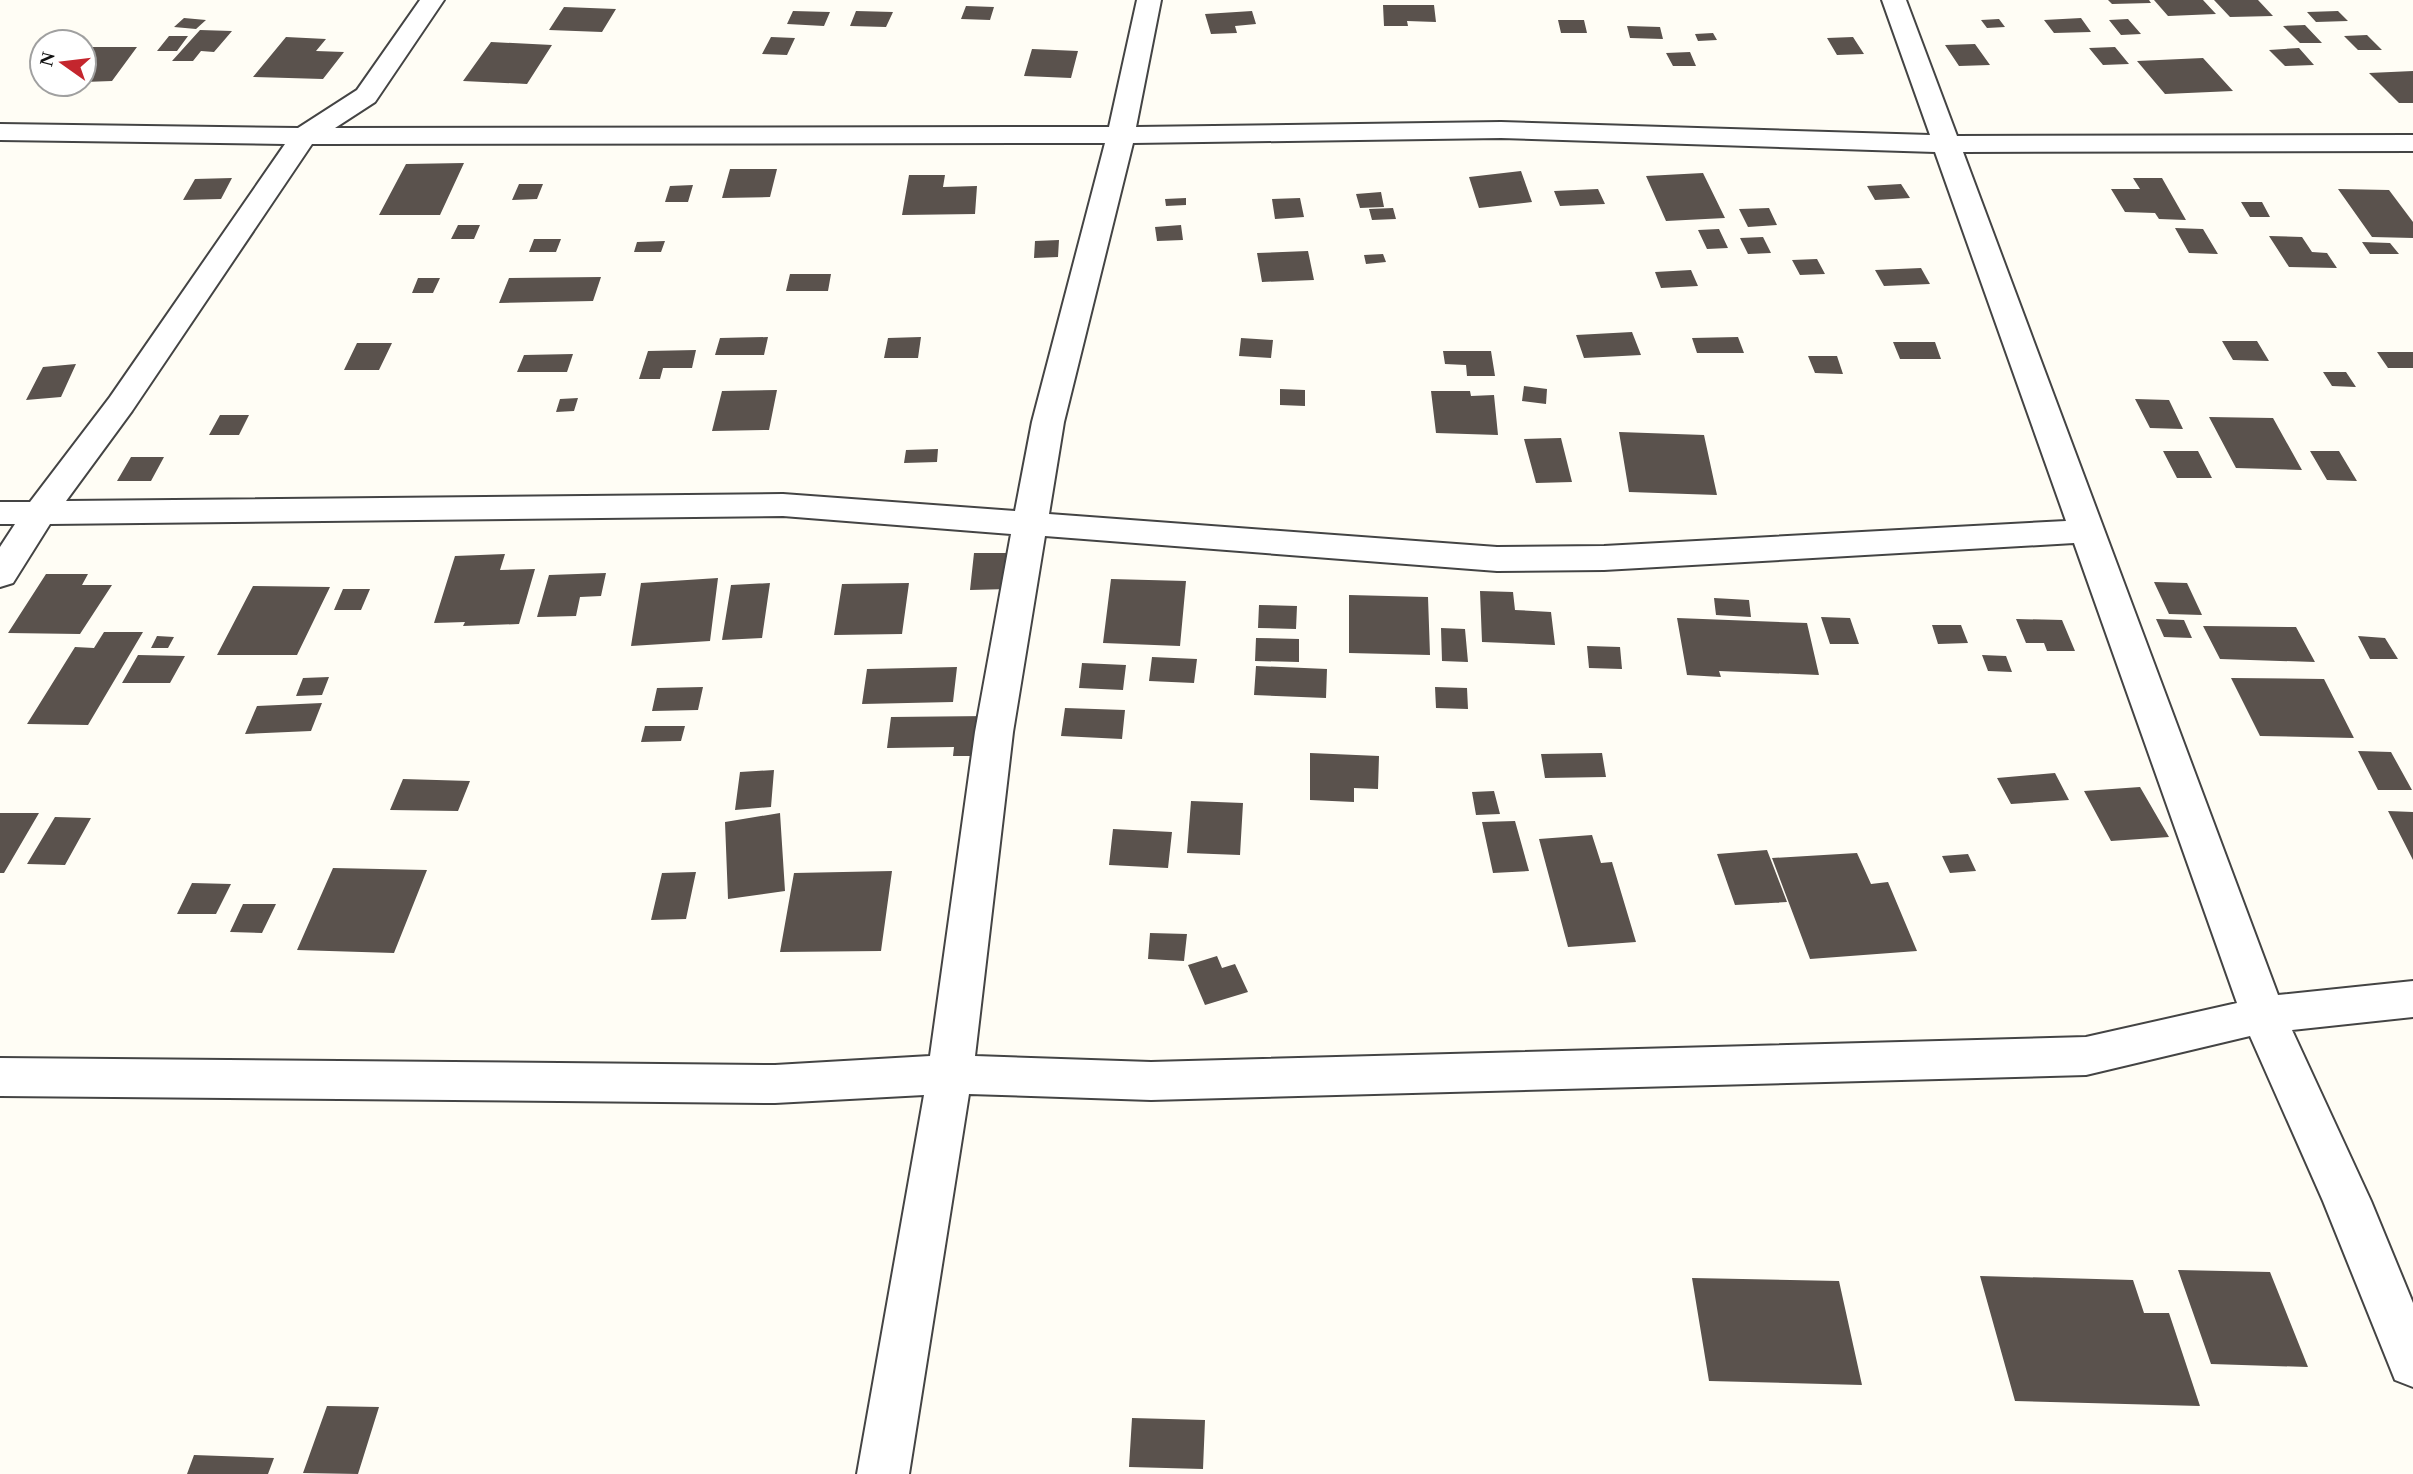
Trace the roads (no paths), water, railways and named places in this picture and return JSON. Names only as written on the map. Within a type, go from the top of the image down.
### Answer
[{"type":"street","points":[[0,575],[39,513],[121,404],[304,136],[366,96],[432,0]]},
{"type":"street","points":[[883,1474],[950,1074],[994,732],[1048,422],[1121,135],[1149,0]]},
{"type":"street","points":[[1894,0],[2263,1015],[2347,1201],[2413,1363]]},
{"type":"street","points":[[0,132],[304,136],[1121,135],[1500,130],[1948,144],[2413,143]]},
{"type":"street","points":[[0,513],[783,505],[1497,559],[1604,558],[2088,531]]},
{"type":"street","points":[[0,1077],[775,1084],[950,1074],[1151,1081],[2086,1056],[2263,1015],[2413,999]]}]
